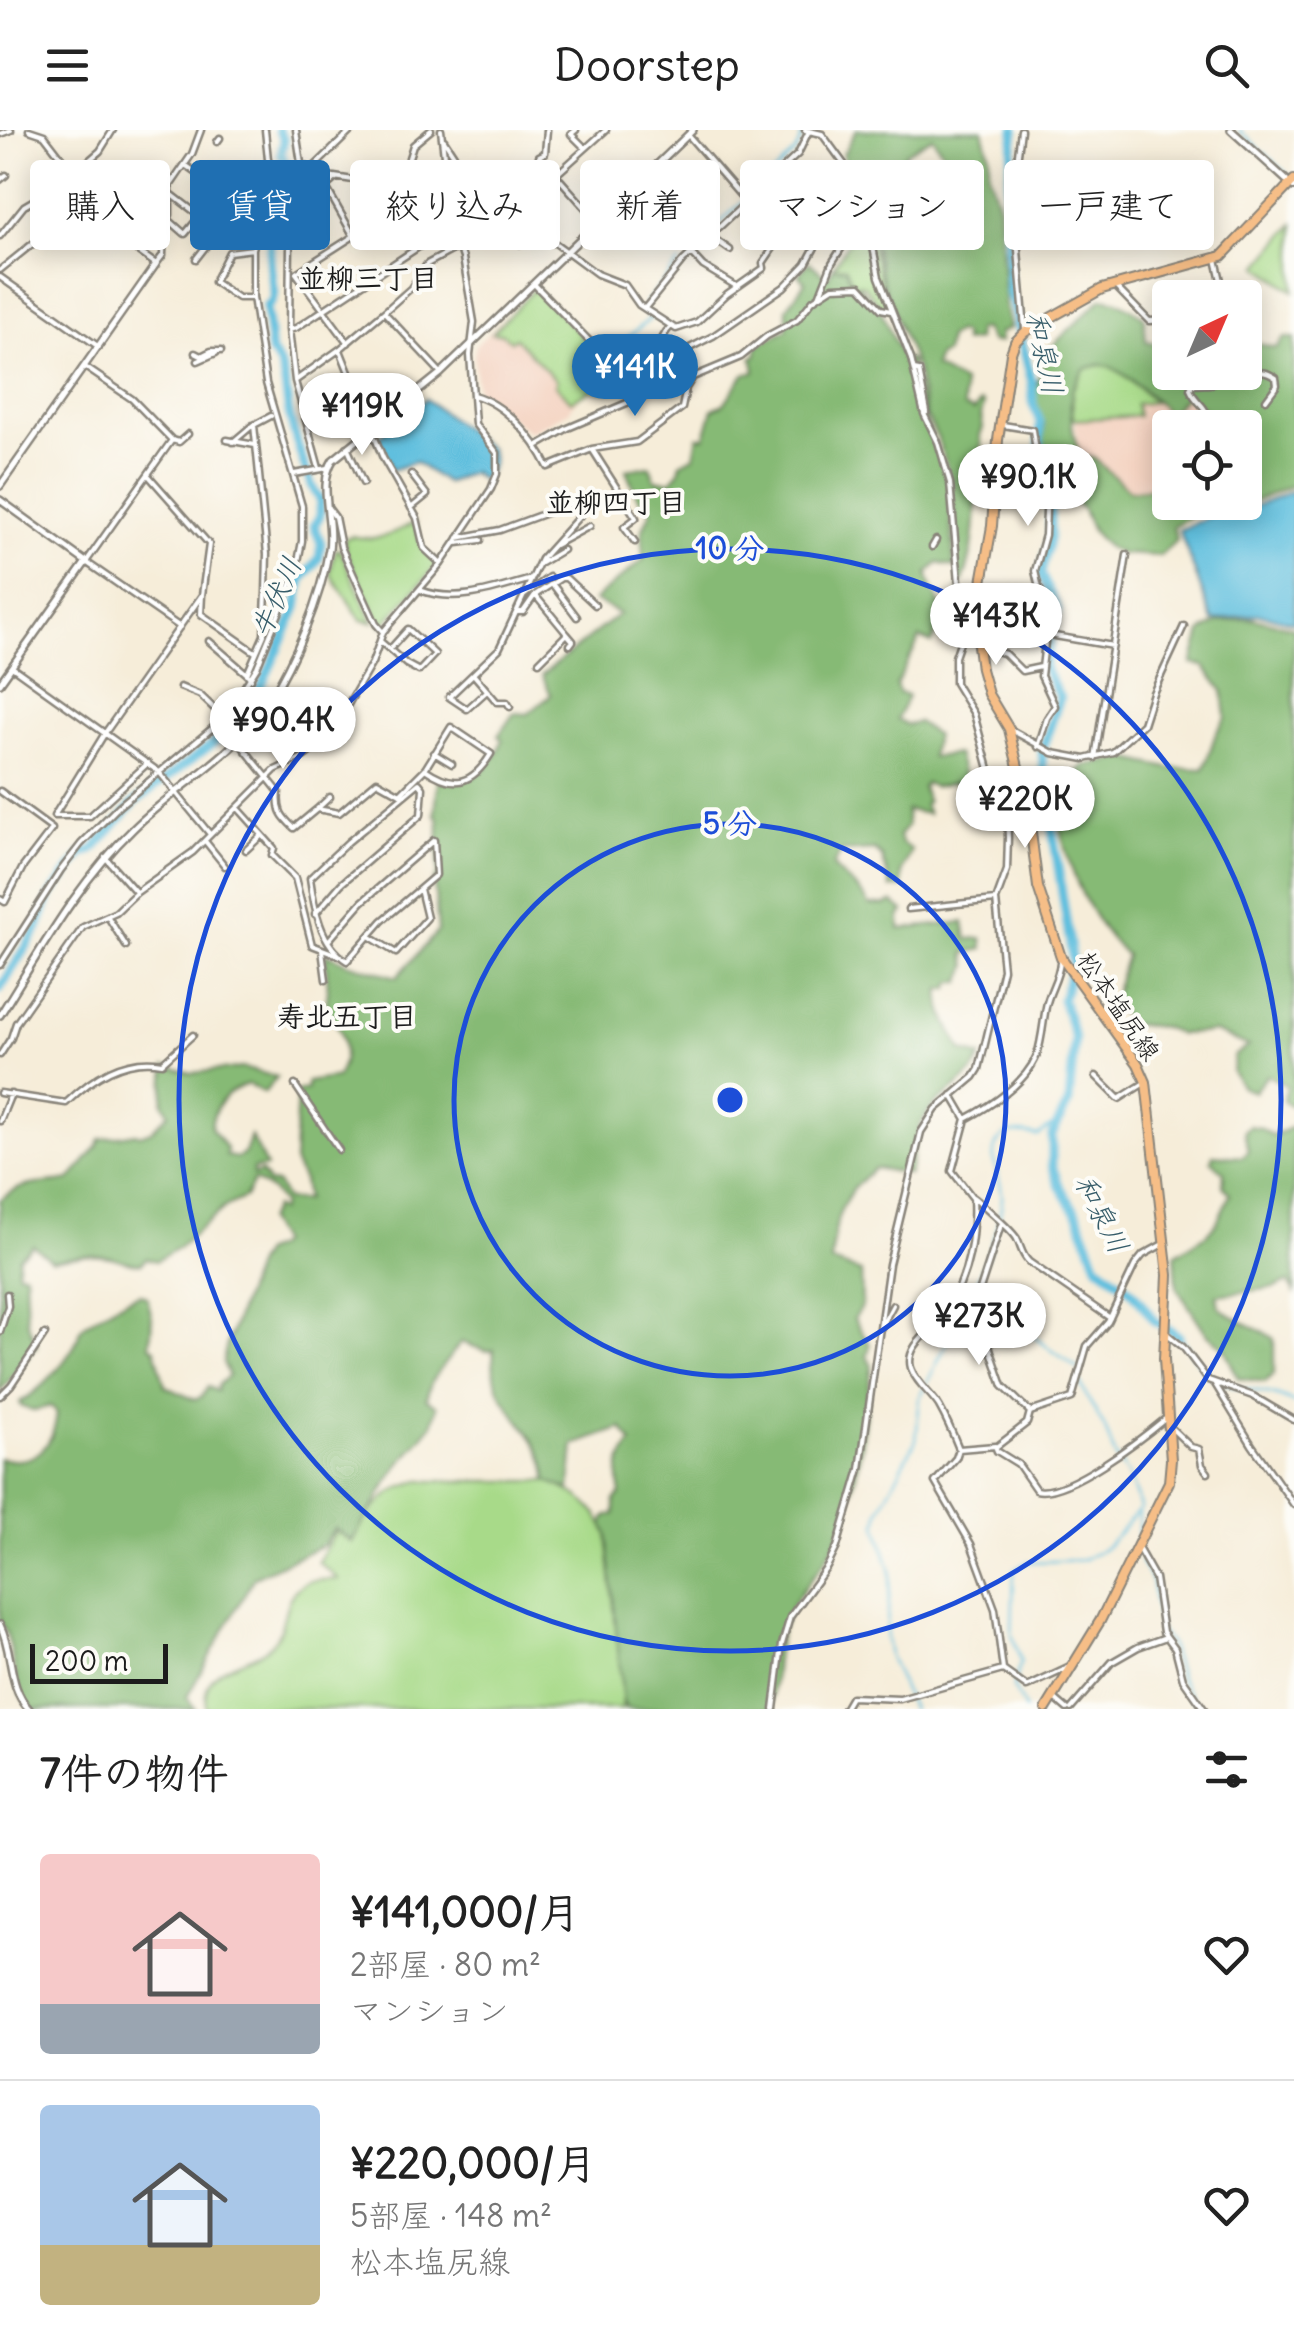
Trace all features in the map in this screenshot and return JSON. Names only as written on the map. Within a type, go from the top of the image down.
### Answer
[{"type":"main road","points":[[1021,336],[1114,285],[1216,259],[1234,246],[1293,184]]},
{"type":"main road","name":"松本塩尻線","points":[[1021,336],[1010,353],[992,526],[975,622],[985,686],[1008,729],[1024,792],[1035,872],[1061,957],[1138,1064],[1146,1082],[1169,1296],[1169,1482],[1100,1621],[1046,1709]]},
{"type":"street","points":[[0,134],[11,130]]},
{"type":"street","points":[[29,130],[44,135],[63,160]]},
{"type":"street","points":[[90,160],[113,130]]},
{"type":"street","points":[[170,183],[192,154],[201,130]]},
{"type":"street","points":[[264,130],[268,160]]},
{"type":"street","points":[[296,130],[301,160]]},
{"type":"street","points":[[321,160],[352,130]]},
{"type":"street","points":[[330,175],[372,183],[384,179],[407,164],[413,145],[431,130]]},
{"type":"street","points":[[543,160],[539,156],[544,153],[547,130]]},
{"type":"street","points":[[560,171],[606,130]]},
{"type":"street","points":[[826,137],[830,130]]},
{"type":"street","points":[[1021,130],[1013,206],[1021,336]]},
{"type":"street","points":[[1230,130],[1293,184]]},
{"type":"street","points":[[572,131],[585,148]]},
{"type":"street","points":[[661,160],[690,132],[740,194]]},
{"type":"street","points":[[792,160],[798,154],[806,132],[826,137],[841,160]]},
{"type":"street","points":[[441,133],[444,160]]},
{"type":"street","points":[[441,133],[457,160]]},
{"type":"street","points":[[184,164],[190,168]]},
{"type":"street","points":[[0,180],[6,176]]},
{"type":"street","points":[[336,178],[326,188],[350,230]]},
{"type":"street","points":[[560,179],[580,202]]},
{"type":"street","points":[[170,193],[200,216],[185,234],[170,221]]},
{"type":"street","points":[[0,236],[30,202]]},
{"type":"street","points":[[0,288],[2,276],[77,208],[156,264]]},
{"type":"street","points":[[720,227],[740,208]]},
{"type":"street","points":[[348,343],[296,272],[350,237]]},
{"type":"street","points":[[0,1015],[65,910],[105,858],[174,791],[238,741],[258,717],[282,676],[318,593],[330,545],[328,468],[347,448],[441,373],[580,239]]},
{"type":"street","points":[[720,243],[730,250]]},
{"type":"street","points":[[560,248],[597,274],[624,285],[639,306],[676,329],[688,327],[764,268],[762,262],[772,250]]},
{"type":"street","points":[[0,486],[163,250]]},
{"type":"street","points":[[196,259],[203,250]]},
{"type":"street","points":[[245,250],[229,252],[214,282],[238,298],[253,298]]},
{"type":"street","points":[[0,964],[72,856],[107,818],[223,717],[249,676],[290,591],[300,555],[303,518],[295,474],[274,415],[253,298],[253,250]]},
{"type":"street","points":[[289,250],[288,330],[295,381],[318,468]]},
{"type":"street","points":[[288,330],[414,250]]},
{"type":"street","points":[[295,381],[348,343],[411,288],[427,264],[451,250]]},
{"type":"street","points":[[0,1055],[16,1023],[77,934],[90,923],[108,917],[205,841],[266,778],[328,739],[383,632],[441,564],[497,474],[495,447],[475,424],[470,355],[474,322],[459,250]]},
{"type":"street","points":[[538,446],[568,428],[648,394],[676,357],[784,287],[806,264],[813,250]]},
{"type":"street","points":[[820,294],[840,250]]},
{"type":"street","points":[[874,250],[879,277],[950,484],[956,577],[975,622]]},
{"type":"street","points":[[646,308],[693,252],[703,266],[738,287]]},
{"type":"street","points":[[1216,259],[1221,280]]},
{"type":"street","points":[[2,276],[99,347]]},
{"type":"street","points":[[534,284],[634,387],[646,378],[656,362],[661,336],[670,326]]},
{"type":"street","points":[[1114,285],[1152,321]]},
{"type":"street","points":[[473,395],[512,421],[538,446],[548,467],[592,449],[636,442],[653,432],[682,408],[693,377],[731,363],[766,336],[786,328],[820,294],[834,286],[860,286],[881,309],[892,311]]},
{"type":"street","points":[[384,312],[441,373]]},
{"type":"street","points":[[340,349],[383,458],[418,518],[424,548],[441,564]]},
{"type":"street","points":[[195,353],[201,356],[219,352],[198,361]]},
{"type":"street","points":[[85,367],[132,399],[172,440],[179,442],[188,434]]},
{"type":"street","points":[[1262,372],[1273,374],[1276,388],[1266,400]]},
{"type":"street","points":[[1190,390],[1207,410]]},
{"type":"street","points":[[255,445],[230,441],[274,415]]},
{"type":"street","points":[[249,676],[264,635],[266,554],[254,424]]},
{"type":"street","points":[[1004,425],[1033,430],[1046,488],[1045,534],[1035,571],[1039,588],[1052,610],[1053,626],[1047,634],[1041,676],[1055,706],[1047,718],[1039,748]]},
{"type":"street","points":[[0,683],[172,440]]},
{"type":"street","points":[[347,448],[362,483]]},
{"type":"street","points":[[592,449],[636,518],[624,527],[635,542]]},
{"type":"street","points":[[295,474],[328,468]]},
{"type":"street","points":[[411,474],[426,495],[411,508]]},
{"type":"street","points":[[148,475],[209,544],[201,614],[256,653]]},
{"type":"street","points":[[0,500],[180,627]]},
{"type":"street","points":[[457,540],[500,530],[582,501],[586,510],[538,564],[499,650],[449,697],[467,709],[487,692]]},
{"type":"street","points":[[329,508],[341,547],[383,632]]},
{"type":"street","points":[[552,546],[590,526]]},
{"type":"street","points":[[457,540],[459,545],[482,540]]},
{"type":"street","points":[[932,548],[936,540]]},
{"type":"street","points":[[330,545],[341,547]]},
{"type":"street","points":[[538,564],[563,550]]},
{"type":"street","points":[[1095,758],[1127,554]]},
{"type":"street","points":[[524,596],[549,577]]},
{"type":"street","points":[[518,612],[523,612],[535,595],[566,578],[594,605]]},
{"type":"street","points":[[420,590],[434,596],[462,595],[531,579]]},
{"type":"street","points":[[552,584],[578,617]]},
{"type":"street","points":[[148,763],[90,816],[54,816],[104,733],[202,595]]},
{"type":"street","points":[[535,595],[573,641],[570,645]]},
{"type":"street","points":[[774,1709],[782,1644],[790,1617],[827,1567],[852,1499],[862,1457],[889,1264],[921,1132],[927,1119],[974,1077],[984,1059],[1003,970],[996,900],[1008,860],[1007,814],[992,780],[974,714],[955,683],[955,657],[970,622],[1113,646]]},
{"type":"street","points":[[998,626],[996,651],[1006,654],[1022,671],[1042,667]]},
{"type":"street","points":[[1008,729],[1053,754],[1095,758],[1113,752],[1144,724],[1153,693],[1184,626]]},
{"type":"street","points":[[381,642],[406,664],[419,671],[434,654],[408,629],[390,649]]},
{"type":"street","points":[[540,662],[567,634]]},
{"type":"street","points":[[209,641],[249,676]]},
{"type":"street","points":[[12,667],[160,773],[209,833]]},
{"type":"street","points":[[473,674],[497,702],[507,702],[510,707]]},
{"type":"street","points":[[180,687],[200,695],[223,717]]},
{"type":"street","points":[[338,956],[315,914],[310,878],[401,794],[425,768],[451,727],[491,754],[464,781],[440,780],[425,768]]},
{"type":"street","points":[[238,741],[279,792],[277,806],[281,817],[294,828],[330,797]]},
{"type":"street","points":[[434,754],[452,764]]},
{"type":"street","points":[[318,809],[339,813],[377,781],[401,794]]},
{"type":"street","points":[[315,914],[340,884],[421,815],[420,783],[401,794]]},
{"type":"street","points":[[0,791],[52,829],[4,902],[0,900]]},
{"type":"street","points":[[1003,807],[1024,792]]},
{"type":"street","points":[[238,808],[274,848],[272,855],[295,878],[312,944],[347,961],[436,875],[434,840],[362,902],[329,940]]},
{"type":"street","points":[[246,850],[262,835]]},
{"type":"street","points":[[205,841],[225,866]]},
{"type":"street","points":[[105,858],[137,892]]},
{"type":"street","points":[[369,936],[396,953],[427,918],[420,889]]},
{"type":"street","points":[[908,909],[996,900]]},
{"type":"street","points":[[108,917],[126,946]]},
{"type":"street","points":[[322,950],[326,980]]},
{"type":"street","points":[[1061,957],[1030,1068],[1001,1096],[966,1119],[952,1172],[991,1211],[995,1220],[1015,1234],[1023,1257],[1110,1318]]},
{"type":"street","points":[[0,1093],[66,1103],[108,1069],[141,1061],[162,1063],[193,1035]]},
{"type":"street","points":[[1099,1077],[1119,1100],[1146,1082]]},
{"type":"street","points":[[295,1085],[339,1150]]},
{"type":"street","points":[[0,1121],[11,1094]]},
{"type":"street","points":[[952,1095],[966,1119]]},
{"type":"street","points":[[973,1197],[970,1259],[947,1311],[916,1345],[910,1362],[917,1378],[940,1407],[959,1449],[935,1482],[971,1544],[995,1609],[1003,1670],[1032,1686],[1070,1668]]},
{"type":"street","points":[[1001,1224],[975,1305],[1003,1386],[1030,1412]]},
{"type":"street","points":[[1030,1412],[1072,1398],[1086,1346],[1110,1318],[1138,1260],[1165,1243]]},
{"type":"street","points":[[0,1332],[8,1306],[7,1294]]},
{"type":"street","points":[[879,1331],[892,1305]]},
{"type":"street","points":[[1166,1330],[1215,1384],[1252,1396],[1294,1420]]},
{"type":"street","points":[[0,1396],[12,1385],[46,1334]]},
{"type":"street","points":[[1215,1384],[1294,1504]]},
{"type":"street","points":[[959,1449],[996,1447],[1028,1423],[1030,1412]]},
{"type":"street","points":[[996,1447],[1018,1464],[1036,1490],[1052,1492],[1078,1481],[1169,1421],[1191,1446],[1199,1449],[1208,1474]]},
{"type":"street","points":[[1138,1548],[1155,1578],[1166,1636],[1175,1648],[1182,1679],[1204,1709]]},
{"type":"street","points":[[0,1626],[8,1642],[15,1689],[29,1709]]},
{"type":"street","points":[[1053,1698],[1069,1709],[1112,1662],[1166,1636]]},
{"type":"street","points":[[844,1709],[850,1696],[900,1699],[1003,1670]]},
{"type":"shaded area","points":[[535,288],[631,388],[581,394],[569,411],[530,432],[477,393],[474,357],[476,345]]},
{"type":"shaded area","points":[[1102,364],[1161,405],[1165,410],[1152,410],[1152,488],[1130,491],[1095,459],[1082,456],[1078,450],[1072,390]]},
{"type":"shaded area","points":[[1185,396],[1205,410],[1173,410]]},
{"type":"green space","points":[[856,130],[983,130],[989,174],[999,206],[1005,307],[1010,328],[999,333],[1000,342],[991,342],[984,329],[976,330],[977,340],[963,342],[963,335],[957,332],[948,337],[945,353],[938,356],[934,367],[963,383],[964,407],[974,411],[981,402],[984,404],[982,447],[975,456],[979,461],[973,543],[959,590],[952,483],[926,415],[916,368],[883,283],[876,250],[984,250],[984,160],[947,160],[932,137],[905,153],[904,160],[843,160]]},
{"type":"green space","points":[[1294,224],[1294,291],[1259,266]]},
{"type":"green space","points":[[844,250],[873,250],[888,309],[863,285],[852,284],[846,268],[833,267]]},
{"type":"green space","points":[[809,262],[828,278],[833,267],[846,268],[853,286],[859,287],[881,311],[901,356],[910,361],[912,375],[906,375],[915,381],[948,482],[954,567],[938,563],[928,573],[939,602],[939,621],[932,643],[920,638],[896,685],[899,693],[908,696],[897,719],[907,725],[918,722],[935,735],[931,757],[957,754],[967,787],[960,787],[957,782],[934,787],[925,783],[922,787],[928,814],[906,810],[907,826],[899,836],[901,843],[912,850],[902,871],[902,887],[891,888],[882,857],[875,850],[841,852],[833,866],[869,905],[892,902],[904,911],[900,929],[964,922],[967,939],[982,938],[983,949],[965,953],[968,966],[961,982],[941,989],[947,1021],[962,1051],[981,1057],[968,1076],[923,1120],[909,1174],[875,1168],[841,1209],[831,1262],[861,1272],[862,1305],[854,1319],[870,1345],[867,1356],[872,1365],[864,1428],[840,1532],[830,1553],[796,1600],[781,1633],[772,1709],[627,1709],[623,1703],[603,1524],[606,1516],[615,1514],[615,1500],[621,1494],[620,1467],[632,1443],[622,1428],[574,1445],[570,1490],[547,1481],[537,1446],[498,1388],[494,1350],[461,1342],[432,1380],[426,1399],[437,1406],[432,1425],[396,1469],[352,1541],[335,1528],[323,1545],[254,1577],[187,1697],[195,1709],[32,1709],[19,1689],[0,1621],[0,1458],[23,1460],[40,1452],[51,1436],[57,1413],[51,1406],[32,1411],[20,1402],[58,1369],[84,1325],[140,1294],[147,1297],[152,1318],[150,1346],[155,1349],[165,1386],[195,1400],[208,1387],[217,1391],[229,1376],[223,1362],[226,1347],[256,1264],[263,1252],[279,1242],[267,1221],[274,1207],[280,1211],[282,1204],[272,1191],[254,1180],[245,1197],[225,1207],[179,1247],[156,1261],[146,1258],[142,1263],[133,1263],[95,1255],[51,1260],[33,1245],[19,1256],[17,1272],[25,1273],[27,1322],[37,1345],[0,1392],[0,1200],[26,1186],[70,1180],[100,1139],[151,1131],[169,1113],[163,1103],[166,1066],[192,1073],[242,1068],[277,1077],[264,1093],[248,1084],[227,1095],[218,1106],[211,1128],[227,1149],[226,1156],[238,1158],[245,1153],[251,1136],[266,1167],[253,1169],[253,1175],[261,1172],[268,1183],[277,1184],[286,1200],[306,1200],[294,1162],[297,1091],[307,1089],[307,1082],[337,1077],[344,1058],[340,1032],[326,1006],[325,953],[397,977],[438,931],[434,880],[438,876],[438,780],[459,781],[486,766],[499,749],[502,739],[498,736],[514,713],[528,714],[551,695],[542,675],[619,614],[594,600],[643,560],[642,531],[651,511],[637,496],[626,470],[650,466],[655,480],[671,481],[681,462],[694,456],[698,437],[705,437],[713,409],[724,404],[744,374],[755,371],[752,357],[756,356],[758,345],[787,329],[787,308],[805,282],[798,275]]},
{"type":"green space","points":[[535,288],[631,388],[591,390],[571,401],[515,338],[511,341],[492,333]]},
{"type":"green space","points":[[1102,298],[1117,301],[1144,316],[1146,341],[1152,342],[1152,390],[1262,390],[1262,345],[1276,348],[1284,338],[1294,338],[1294,485],[1262,498],[1262,410],[1205,410],[1185,396],[1172,410],[1164,410],[1118,372],[1102,364],[1084,369],[1072,391],[1071,407],[1082,456],[1095,459],[1130,491],[1152,488],[1152,520],[1184,520],[1173,526],[1177,540],[1160,556],[1121,554],[1108,548],[1092,531],[1083,510],[1053,479],[1043,459],[1044,424],[1033,395],[1050,348]]},
{"type":"green space","points":[[1102,364],[1113,366],[1155,402],[1136,404],[1138,416],[1073,420],[1072,390],[1084,369]]},
{"type":"green space","points":[[415,522],[422,548],[438,564],[382,626],[346,552],[344,539],[384,536]]},
{"type":"green space","points":[[336,549],[340,550],[373,622],[361,620],[330,573]]},
{"type":"green space","points":[[1253,618],[1294,628],[1294,1107],[1283,1101],[1287,1086],[1267,1075],[1254,1092],[1242,1087],[1232,1072],[1234,1056],[1248,1046],[1215,1032],[1179,1034],[1163,1027],[1130,1024],[1112,1002],[1126,955],[1099,923],[1078,886],[1055,804],[1083,766],[1125,758],[1168,768],[1204,769],[1226,717],[1223,691],[1204,666],[1192,664],[1201,632],[1219,622]]},
{"type":"green space","points":[[1249,1126],[1273,1136],[1294,1126],[1294,1292],[1288,1282],[1274,1288],[1217,1295],[1219,1307],[1274,1339],[1274,1374],[1265,1382],[1238,1378],[1224,1348],[1206,1333],[1177,1288],[1175,1255],[1206,1235],[1230,1194],[1223,1186],[1224,1172],[1211,1161],[1213,1155],[1242,1157],[1248,1150],[1244,1131]]},
{"type":"green space","points":[[420,1481],[550,1481],[578,1496],[597,1514],[607,1533],[623,1709],[206,1709],[210,1682],[218,1673],[273,1642],[287,1606],[300,1586],[309,1581],[338,1579],[318,1562],[336,1530],[352,1543],[378,1505],[393,1492]]},
{"type":"water","points":[[426,399],[490,449],[492,466],[481,480],[472,472],[446,483],[415,462],[392,470],[377,438]]},
{"type":"water","points":[[1294,490],[1294,623],[1259,614],[1213,621],[1179,530],[1201,520],[1262,520],[1262,503]]},
{"type":"waterway","name":"牛伏川","points":[[0,989],[38,928],[51,895],[82,854],[93,850],[135,802],[227,733],[241,715],[262,685],[297,608],[302,580],[319,558],[321,543],[314,525],[320,516],[320,499],[298,445],[282,372],[271,353],[266,307],[274,293],[271,237],[287,173],[281,154],[284,140],[278,130]]},
{"type":"waterway","points":[[787,160],[802,138],[799,130]]},
{"type":"waterway","name":"和泉川","points":[[1015,130],[1007,192],[1009,290],[1040,422],[1040,460],[1050,479],[1050,536],[1041,574],[1058,610],[1044,667],[1060,698],[1042,750],[1073,964],[1062,999],[1075,1039],[1069,1102],[1052,1135],[1052,1165],[1059,1185],[1079,1217],[1097,1264],[1133,1292],[1155,1321],[1179,1336]]},
{"type":"waterway","points":[[1239,130],[1243,134]]},
{"type":"waterway","points":[[1246,136],[1261,151]]},
{"type":"waterway","points":[[1264,153],[1287,174]]},
{"type":"waterway","points":[[720,223],[740,204]]},
{"type":"waterway","points":[[645,304],[679,263]]},
{"type":"waterway","points":[[606,356],[652,317],[641,309]]},
{"type":"waterway","points":[[973,1291],[1000,1212],[1002,1193],[994,1158],[996,1145],[1009,1134],[1038,1136],[1056,1123]]},
{"type":"waterway","points":[[912,1709],[889,1656],[886,1639],[891,1572],[877,1524],[880,1509],[916,1440],[920,1397],[973,1292]]},
{"type":"waterway","points":[[979,1297],[1078,1369]]},
{"type":"waterway","name":"和泉川","points":[[1179,1336],[1216,1380],[1294,1403]]},
{"type":"waterway","points":[[1080,1383],[1086,1395]]},
{"type":"waterway","points":[[1087,1397],[1114,1453]]},
{"type":"waterway","points":[[1115,1456],[1128,1475],[1140,1507]]},
{"type":"waterway","points":[[1031,1562],[1083,1560],[1106,1547],[1140,1509]]},
{"type":"waterway","points":[[1138,1536],[1139,1514]]},
{"type":"waterway","points":[[1025,1709],[1013,1687],[1021,1662],[1012,1634],[1014,1570],[1029,1561]]},
{"type":"waterway","points":[[1141,1561],[1152,1582],[1158,1628],[1170,1645],[1180,1678],[1199,1709]]},
{"type":"district","name":"並柳三丁目","points":[[368,278]]},
{"type":"district","name":"並柳四丁目","points":[[616,502]]},
{"type":"district","name":"寿北五丁目","points":[[347,1016]]}]
